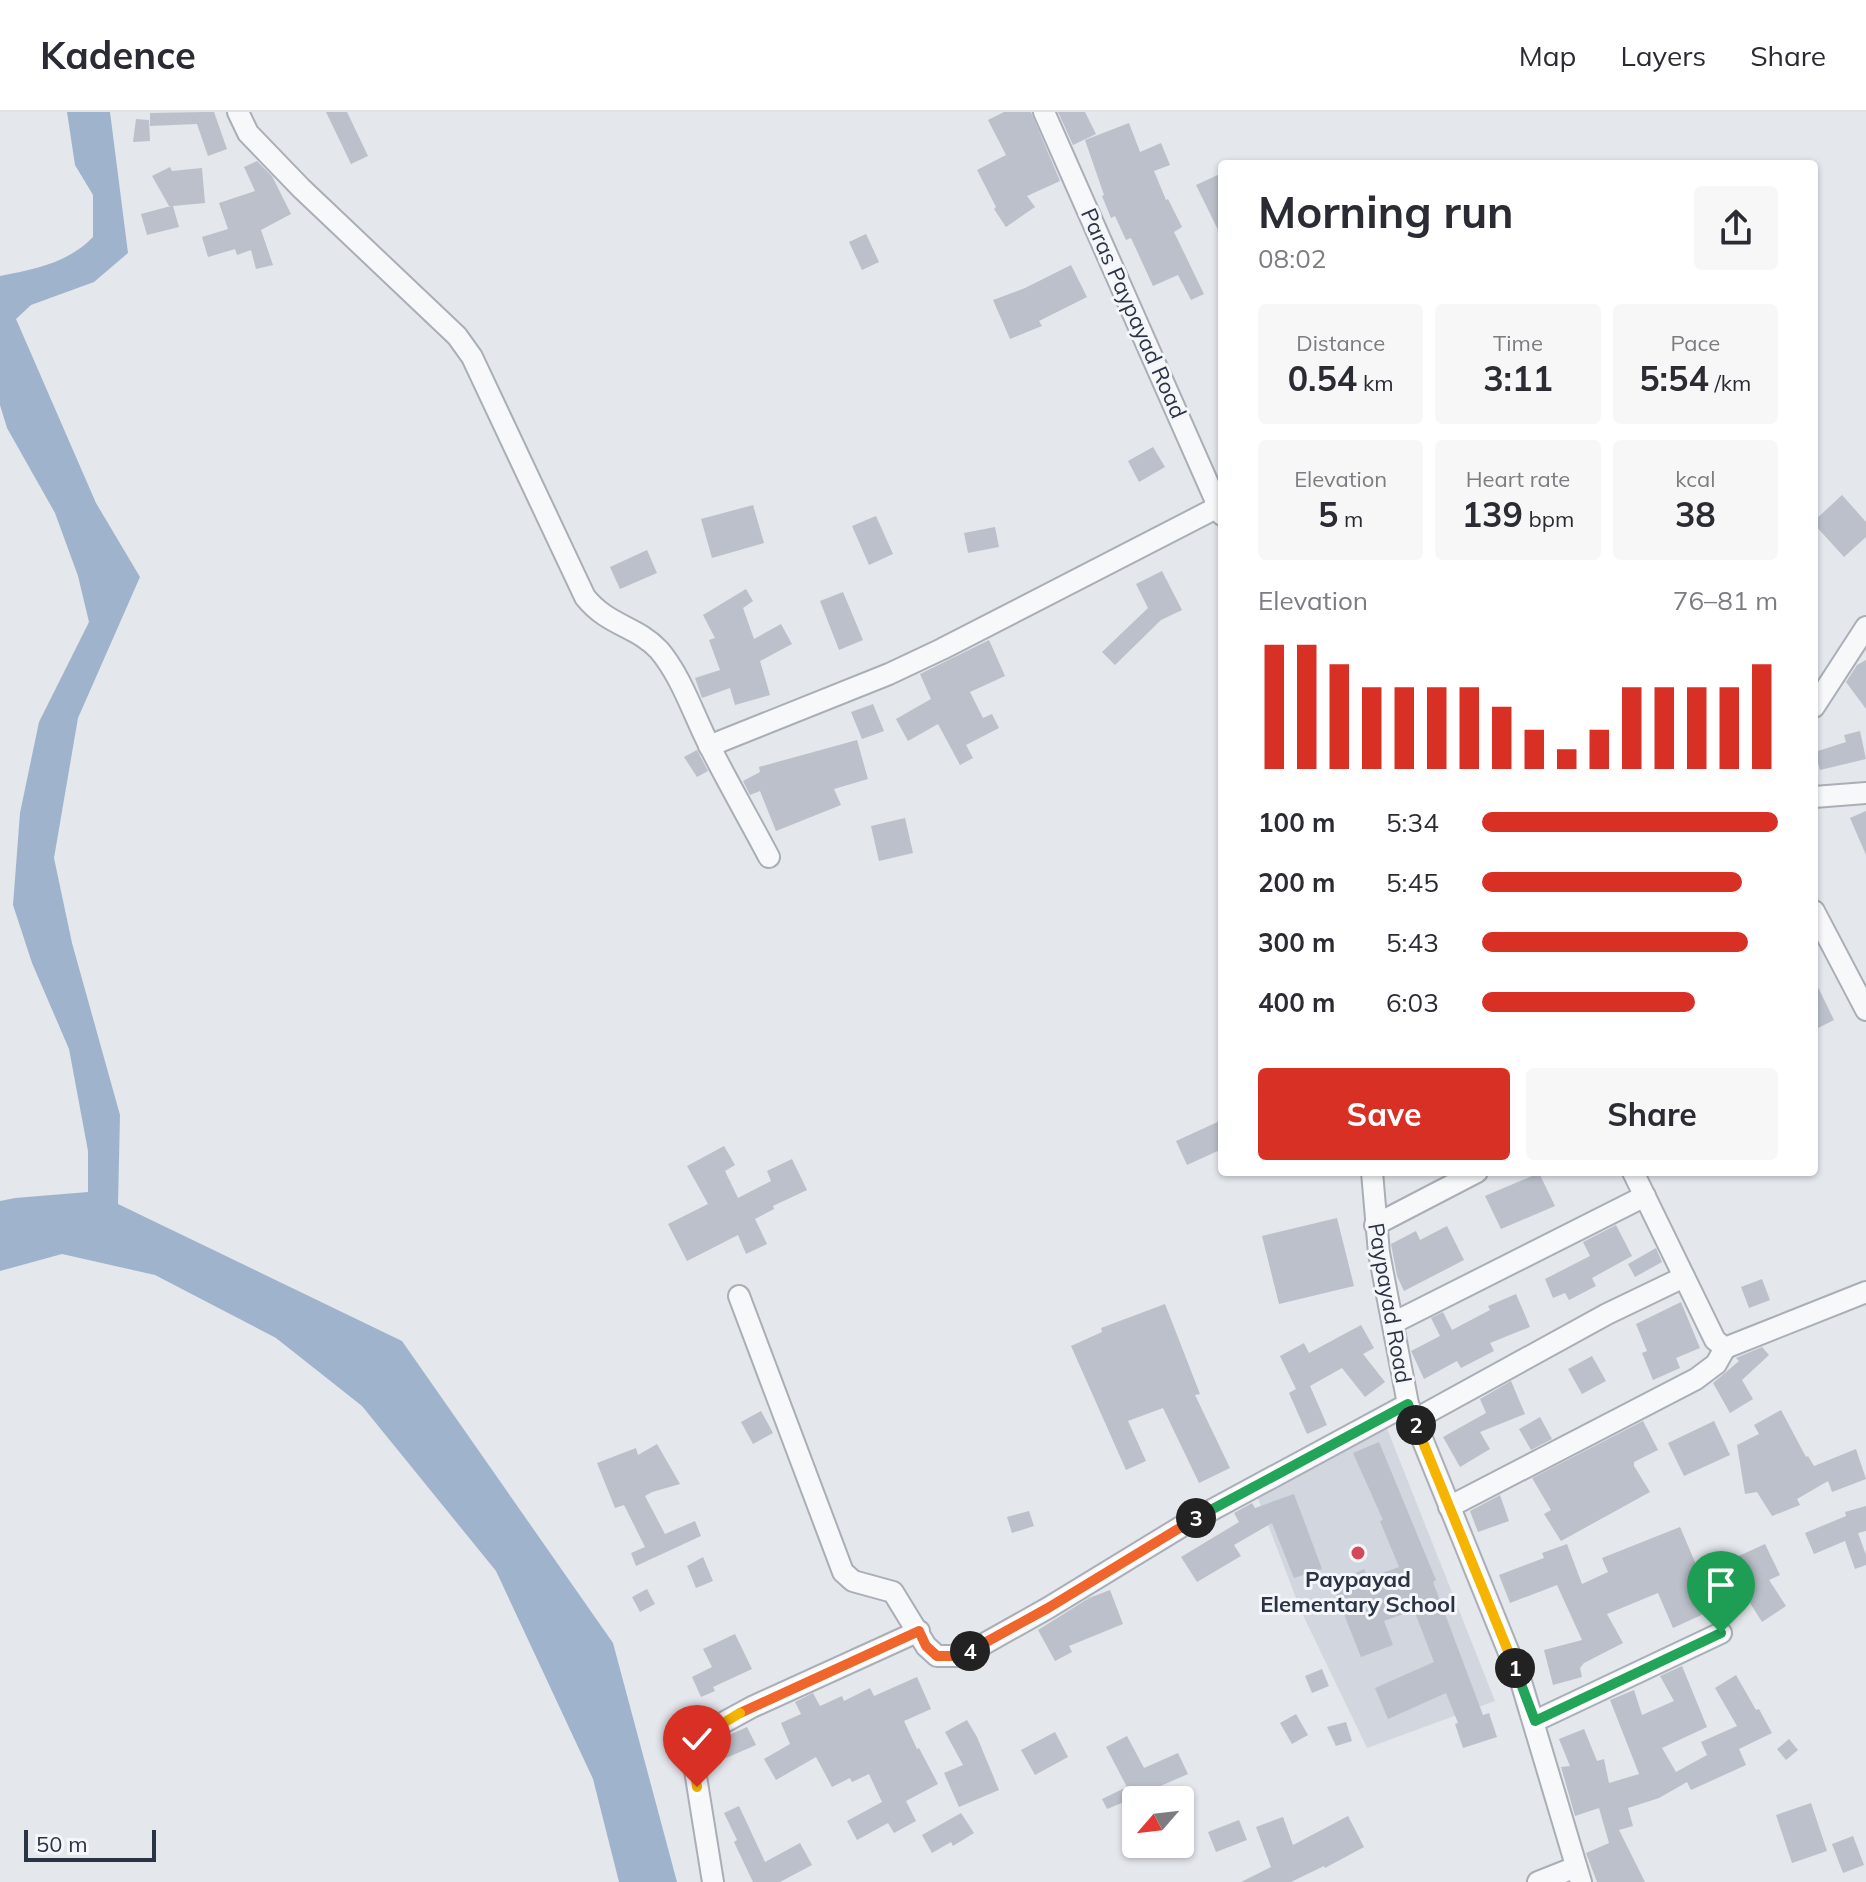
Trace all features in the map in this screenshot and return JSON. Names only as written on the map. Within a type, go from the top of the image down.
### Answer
[{"type":"street","points":[[238,112],[248,133],[301,188],[457,336],[472,357],[585,597],[597,612],[643,637],[658,650],[683,690],[709,746],[769,857]]},
{"type":"street","name":"Paras Paypayad Road","points":[[1044,112],[1218,506]]},
{"type":"street","points":[[709,746],[929,655],[1218,512]]},
{"type":"street","points":[[1818,701],[1866,627]]},
{"type":"street","points":[[1818,797],[1866,793]]},
{"type":"street","points":[[1818,919],[1866,1010]]},
{"type":"street","name":"Paypayad Road","points":[[1372,1176],[1375,1225],[1411,1412],[1535,1721],[1578,1874]]},
{"type":"street","points":[[1375,1225],[1469,1176]]},
{"type":"street","points":[[1635,1176],[1715,1340],[1725,1348]]},
{"type":"street","points":[[1393,1323],[1645,1196]]},
{"type":"street","points":[[739,1296],[843,1572],[853,1581],[893,1592],[926,1646],[937,1656],[959,1656],[1048,1608],[1184,1525],[1684,1277]]},
{"type":"street","points":[[1449,1507],[1696,1379],[1716,1364],[1725,1348],[1866,1292]]},
{"type":"street","points":[[713,1882],[693,1758],[700,1737],[752,1707],[919,1631]]},
{"type":"street","points":[[1535,1721],[1721,1633]]},
{"type":"street","points":[[1538,1882],[1578,1874]]},
{"type":"shaded area","name":"Paypayad Elementary School","points":[[1386,1426],[1495,1701],[1367,1748],[1301,1611],[1257,1496]]},
{"type":"water","points":[[67,112],[110,112],[128,253],[94,282],[31,305],[16,319],[96,503],[140,577],[78,718],[54,858],[72,943],[120,1115],[118,1204],[402,1341],[613,1643],[677,1882],[619,1882],[593,1779],[496,1571],[362,1406],[276,1338],[155,1275],[62,1254],[0,1271],[0,1201],[88,1192],[88,1151],[69,1049],[32,963],[13,905],[20,813],[39,722],[89,622],[78,576],[55,513],[7,428],[0,405],[0,276],[62,259],[93,237],[93,195],[75,165]]},
{"type":"building","points":[[214,112],[227,149],[208,156],[197,124],[150,126],[150,113]]},
{"type":"building","points":[[326,112],[347,112],[368,156],[351,164]]},
{"type":"building","points":[[1004,112],[1031,112],[1060,181],[1027,196],[1035,207],[1006,227],[994,209],[996,207],[977,170],[1006,155],[988,120]]},
{"type":"building","points":[[1058,112],[1085,112],[1096,134],[1073,145]]},
{"type":"building","points":[[136,119],[149,120],[150,141],[133,142]]},
{"type":"building","points":[[1129,123],[1140,152],[1161,143],[1170,165],[1154,171],[1182,227],[1174,232],[1204,294],[1191,300],[1178,275],[1153,286],[1131,238],[1126,240],[1115,216],[1111,218],[1102,196],[1085,140]]},
{"type":"building","points":[[257,161],[272,176],[291,214],[261,230],[273,265],[256,269],[251,250],[237,255],[235,249],[208,257],[202,237],[228,229],[219,203],[255,191],[244,167]]},
{"type":"building","points":[[170,167],[172,171],[202,168],[205,203],[173,206],[179,227],[147,235],[141,214],[171,206],[152,176]]},
{"type":"building","points":[[1218,175],[1218,230],[1196,185]]},
{"type":"building","points":[[866,234],[879,262],[862,270],[849,242]]},
{"type":"building","points":[[1071,265],[1087,297],[1039,321],[1042,326],[1010,339],[993,300]]},
{"type":"building","points":[[1153,447],[1165,467],[1139,482],[1128,461]]},
{"type":"building","points":[[1842,495],[1866,522],[1866,537],[1844,557],[1818,528],[1818,517]]},
{"type":"building","points":[[753,505],[764,543],[712,558],[701,519]]},
{"type":"building","points":[[876,516],[893,554],[869,565],[852,526]]},
{"type":"building","points":[[995,527],[999,547],[968,553],[964,533]]},
{"type":"building","points":[[647,550],[657,573],[620,589],[610,567]]},
{"type":"building","points":[[1162,571],[1182,610],[1161,620],[1115,665],[1102,652],[1148,608],[1136,584]]},
{"type":"building","points":[[746,589],[753,601],[743,608],[754,639],[781,624],[792,644],[760,661],[770,695],[735,705],[730,688],[702,698],[695,678],[720,670],[709,640],[715,638],[703,615]]},
{"type":"building","points":[[843,592],[863,640],[839,650],[820,601]]},
{"type":"building","points":[[989,640],[1005,676],[970,692],[983,718],[992,714],[999,728],[966,745],[973,758],[960,765],[938,724],[908,741],[896,719],[931,699],[920,674]]},
{"type":"building","points":[[1866,660],[1866,709],[1846,682],[1857,665]]},
{"type":"building","points":[[873,704],[884,731],[862,739],[851,712]]},
{"type":"building","points":[[1860,731],[1866,759],[1820,770],[1818,751],[1846,742],[1844,735]]},
{"type":"building","points":[[857,740],[868,779],[834,789],[841,805],[776,831],[760,791],[750,795],[743,781],[760,772],[759,767]]},
{"type":"building","points":[[697,750],[708,771],[697,777],[684,757]]},
{"type":"building","points":[[1866,811],[1866,855],[1850,818]]},
{"type":"building","points":[[905,818],[913,853],[879,861],[871,826]]},
{"type":"building","points":[[1818,987],[1834,1020],[1818,1028]]},
{"type":"building","points":[[1218,1122],[1218,1151],[1187,1165],[1176,1141]]},
{"type":"building","points":[[724,1146],[735,1165],[725,1171],[738,1198],[771,1181],[767,1171],[792,1159],[807,1190],[773,1206],[774,1209],[755,1219],[767,1244],[746,1254],[738,1235],[687,1261],[668,1224],[708,1204],[687,1166]]},
{"type":"building","points":[[1532,1176],[1540,1176],[1555,1206],[1501,1229],[1485,1196]]},
{"type":"building","points":[[1337,1218],[1354,1286],[1279,1304],[1262,1236]]},
{"type":"building","points":[[1616,1225],[1632,1256],[1592,1278],[1596,1286],[1569,1300],[1565,1293],[1553,1298],[1545,1279],[1590,1256],[1583,1242]]},
{"type":"building","points":[[1447,1226],[1464,1260],[1404,1291],[1397,1276],[1391,1244],[1416,1231],[1420,1240]]},
{"type":"building","points":[[1656,1248],[1662,1262],[1635,1277],[1628,1264]]},
{"type":"building","points":[[1762,1279],[1770,1300],[1749,1308],[1741,1287]]},
{"type":"building","points":[[1516,1294],[1530,1327],[1490,1343],[1494,1351],[1461,1368],[1457,1361],[1424,1379],[1411,1351],[1440,1336],[1431,1318],[1443,1312],[1452,1330],[1490,1310],[1488,1306]]},
{"type":"building","points":[[1681,1302],[1700,1348],[1676,1358],[1680,1368],[1653,1380],[1642,1353],[1647,1351],[1636,1324]]},
{"type":"building","points":[[1165,1304],[1200,1394],[1195,1395],[1230,1468],[1199,1483],[1163,1408],[1128,1421],[1146,1461],[1126,1470],[1071,1346],[1102,1332],[1101,1328]]},
{"type":"building","points":[[1361,1325],[1374,1348],[1363,1354],[1385,1382],[1365,1397],[1342,1368],[1310,1386],[1327,1425],[1307,1434],[1289,1393],[1296,1389],[1280,1356],[1304,1343],[1309,1353]]},
{"type":"building","points":[[1762,1347],[1769,1355],[1742,1380],[1753,1399],[1730,1413],[1713,1383],[1739,1361],[1736,1358]]},
{"type":"building","points":[[1592,1356],[1606,1381],[1582,1394],[1568,1369]]},
{"type":"building","points":[[1511,1381],[1525,1414],[1480,1432],[1490,1449],[1460,1467],[1443,1437],[1486,1413],[1480,1399]]},
{"type":"building","points":[[1781,1410],[1814,1466],[1856,1449],[1866,1479],[1832,1492],[1828,1481],[1797,1499],[1800,1505],[1772,1516],[1757,1492],[1745,1494],[1737,1445],[1759,1434],[1754,1425]]},
{"type":"building","points":[[761,1411],[773,1433],[753,1444],[741,1422]]},
{"type":"building","points":[[1540,1417],[1552,1439],[1531,1450],[1519,1429]]},
{"type":"building","points":[[1643,1421],[1658,1450],[1634,1462],[1634,1466],[1650,1492],[1561,1541],[1544,1514],[1551,1510],[1532,1478]]},
{"type":"building","points":[[1714,1421],[1730,1455],[1684,1476],[1668,1443]]},
{"type":"building","points":[[1379,1442],[1436,1580],[1433,1582],[1483,1715],[1489,1713],[1497,1737],[1463,1748],[1455,1724],[1458,1723],[1446,1693],[1388,1719],[1375,1688],[1434,1662],[1414,1610],[1384,1621],[1393,1645],[1361,1657],[1332,1584],[1364,1569],[1368,1578],[1399,1567],[1380,1521],[1383,1520],[1353,1453]]},
{"type":"building","points":[[657,1444],[680,1484],[645,1496],[665,1534],[695,1521],[701,1536],[636,1566],[631,1553],[645,1547],[624,1505],[615,1508],[597,1463],[636,1448],[638,1455]]},
{"type":"building","points":[[1294,1494],[1322,1569],[1294,1578],[1272,1523],[1234,1545],[1241,1556],[1197,1582],[1181,1557],[1239,1522],[1234,1513],[1252,1503],[1255,1508]]},
{"type":"building","points":[[1500,1495],[1509,1521],[1478,1532],[1470,1511]]},
{"type":"building","points":[[1866,1506],[1866,1531],[1858,1533],[1866,1555],[1866,1565],[1855,1569],[1845,1541],[1814,1554],[1805,1533],[1846,1516],[1845,1512]]},
{"type":"building","points":[[1029,1511],[1034,1526],[1012,1533],[1007,1517]]},
{"type":"building","points":[[1680,1527],[1703,1581],[1734,1567],[1730,1560],[1765,1544],[1780,1575],[1769,1580],[1786,1606],[1762,1622],[1745,1595],[1673,1628],[1658,1593],[1607,1614],[1623,1643],[1584,1663],[1580,1668],[1582,1677],[1553,1685],[1544,1650],[1582,1640],[1557,1585],[1510,1603],[1499,1575],[1544,1558],[1542,1553],[1567,1544],[1582,1584],[1608,1572],[1602,1558]]},
{"type":"building","points":[[703,1557],[713,1581],[696,1588],[687,1566]]},
{"type":"building","points":[[647,1589],[655,1604],[640,1612],[632,1597]]},
{"type":"building","points":[[1110,1590],[1123,1624],[1069,1646],[1072,1652],[1055,1661],[1038,1630],[1089,1598]]},
{"type":"building","points":[[735,1634],[752,1669],[713,1687],[715,1691],[701,1697],[692,1677],[712,1667],[703,1649]]},
{"type":"building","points":[[1682,1666],[1707,1727],[1662,1748],[1676,1772],[1707,1755],[1701,1742],[1737,1726],[1715,1688],[1736,1675],[1772,1733],[1739,1749],[1746,1765],[1691,1790],[1687,1782],[1659,1798],[1628,1808],[1633,1826],[1619,1830],[1645,1882],[1597,1882],[1586,1853],[1609,1843],[1599,1808],[1575,1816],[1561,1767],[1570,1766],[1559,1739],[1584,1729],[1597,1761],[1604,1759],[1609,1783],[1639,1774],[1610,1700],[1634,1690],[1642,1715],[1674,1701],[1660,1676]]},
{"type":"building","points":[[1322,1669],[1329,1686],[1312,1693],[1305,1676]]},
{"type":"building","points":[[917,1677],[931,1709],[904,1721],[938,1784],[906,1801],[916,1821],[894,1833],[888,1823],[857,1840],[847,1821],[882,1802],[869,1774],[852,1782],[850,1778],[832,1787],[816,1757],[776,1780],[764,1759],[790,1744],[781,1723],[801,1714],[795,1702],[813,1693],[820,1706],[842,1696],[844,1701],[870,1688],[874,1696]]},
{"type":"building","points":[[1296,1714],[1308,1735],[1292,1744],[1280,1723]]},
{"type":"building","points":[[967,1720],[999,1790],[959,1807],[944,1773],[963,1765],[945,1732]]},
{"type":"building","points":[[1346,1722],[1352,1741],[1336,1746],[1327,1727]]},
{"type":"building","points":[[747,1727],[756,1745],[726,1758],[718,1740]]},
{"type":"building","points":[[1055,1732],[1068,1757],[1035,1775],[1021,1750]]},
{"type":"building","points":[[1127,1736],[1144,1768],[1178,1753],[1188,1774],[1160,1786],[1126,1786],[1106,1747]]},
{"type":"building","points":[[1789,1739],[1798,1750],[1786,1760],[1777,1749]]},
{"type":"building","points":[[1122,1789],[1122,1803],[1107,1809],[1102,1799]]},
{"type":"building","points":[[1811,1803],[1827,1851],[1792,1863],[1776,1815]]},
{"type":"building","points":[[739,1806],[765,1862],[800,1843],[812,1865],[780,1882],[753,1882],[724,1813]]},
{"type":"building","points":[[961,1813],[974,1833],[953,1846],[951,1842],[932,1853],[922,1835]]},
{"type":"building","points":[[1348,1816],[1364,1847],[1291,1882],[1241,1882],[1271,1867],[1256,1827],[1283,1817],[1293,1845]]},
{"type":"building","points":[[1239,1820],[1247,1840],[1216,1852],[1208,1832]]},
{"type":"building","points":[[1853,1836],[1864,1865],[1843,1873],[1832,1844]]},
{"type":"place","name":"Paypayad Elementary School","points":[[1358,1553]]},
{"type":"route","points":[[697,1787],[693,1758],[700,1737],[752,1707],[919,1631],[926,1646],[937,1656],[959,1656],[975,1649],[1184,1525],[1408,1404],[1535,1721],[1721,1633]]}]
